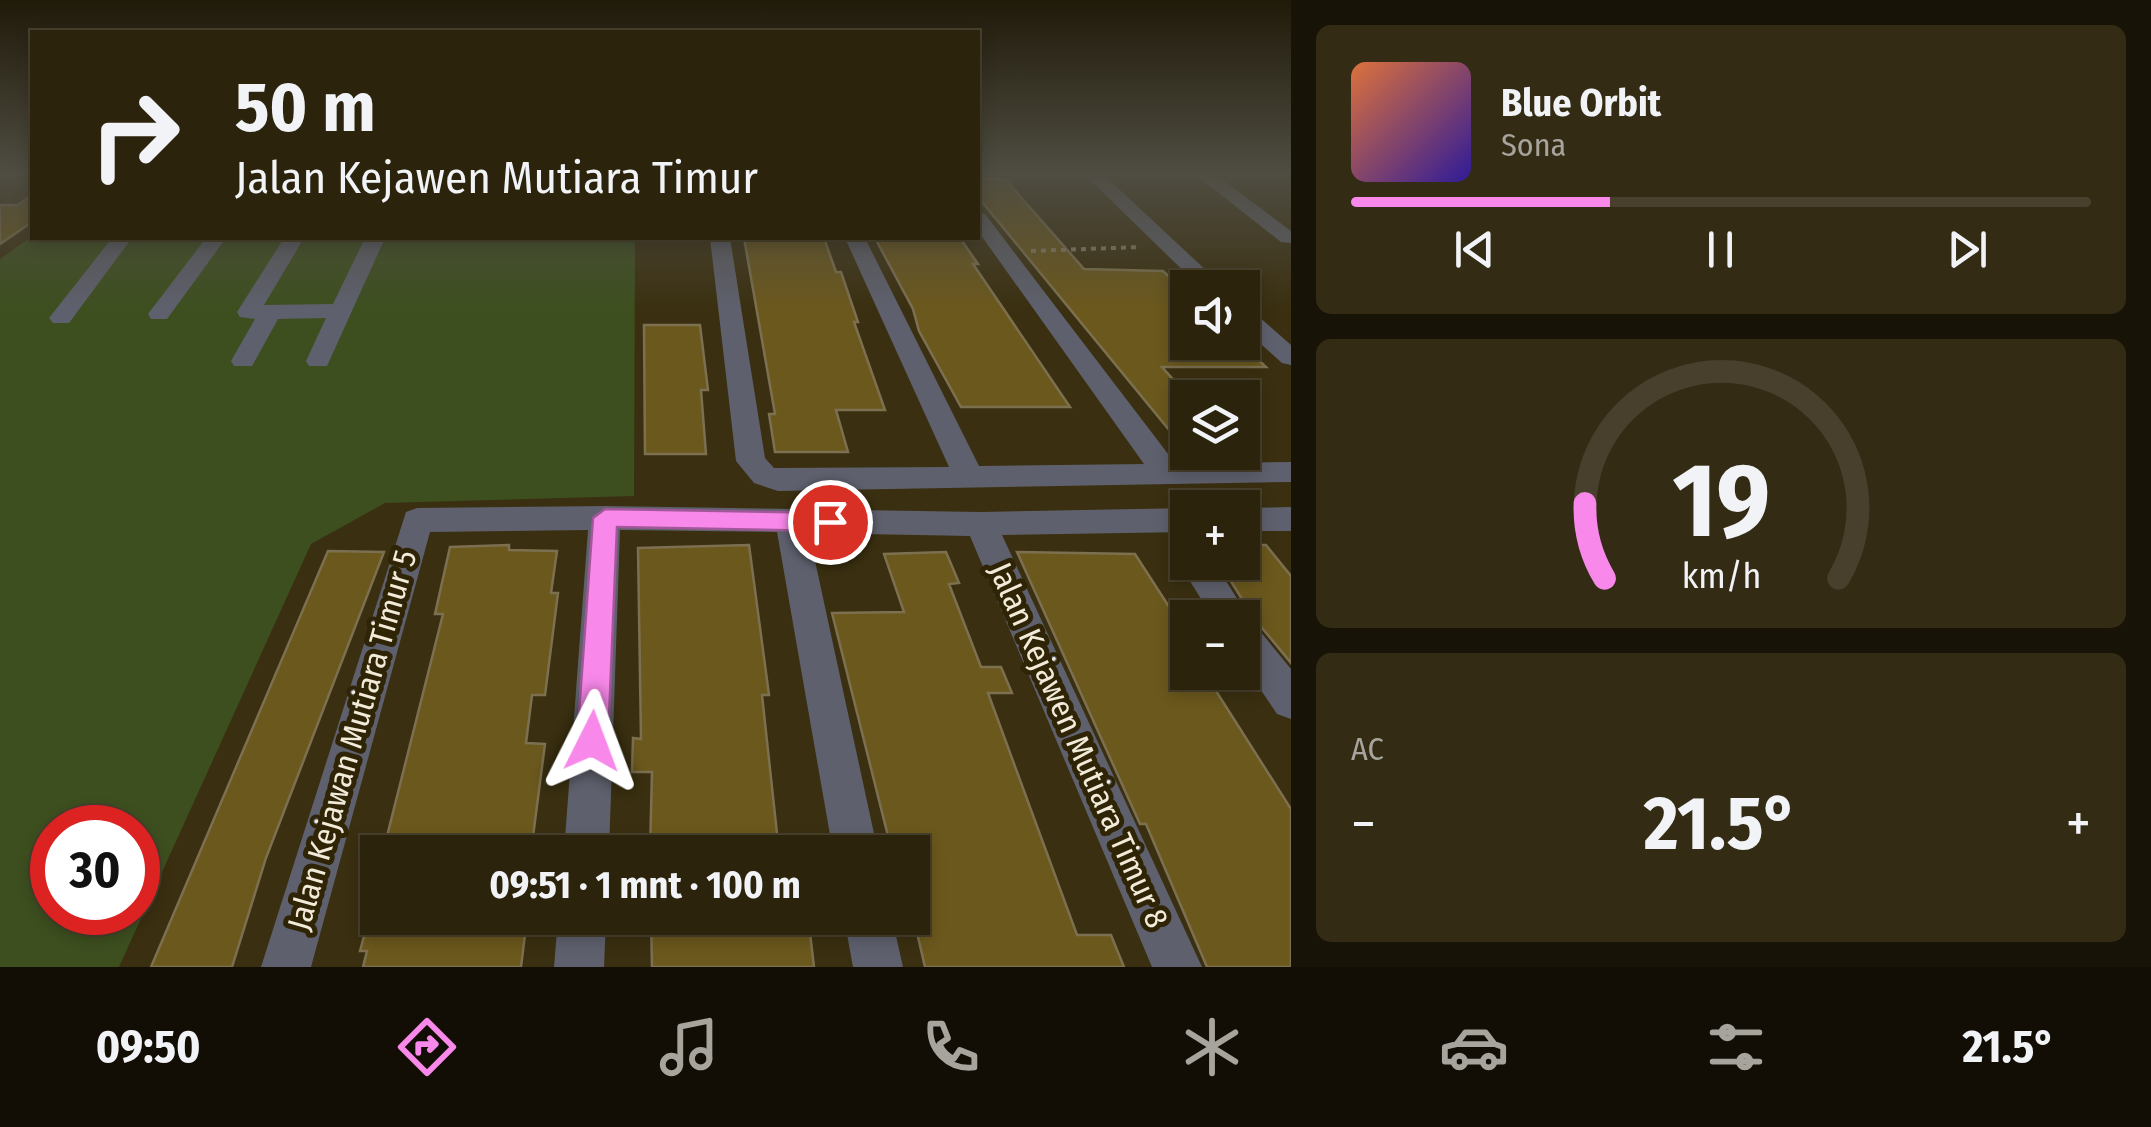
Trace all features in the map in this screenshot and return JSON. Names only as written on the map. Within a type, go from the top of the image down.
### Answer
[{"type":"street","points":[[1142,220],[1195,270]]},
{"type":"street","points":[[1264,220],[1288,238]]},
{"type":"street","points":[[980,221],[1167,474]]},
{"type":"street","points":[[62,318],[120,240]]},
{"type":"street","points":[[159,314],[214,240]]},
{"type":"street","points":[[293,240],[248,312],[342,312]]},
{"type":"street","points":[[318,362],[374,240]]},
{"type":"street","points":[[720,240],[751,461],[756,470],[778,480],[1291,472]]},
{"type":"street","points":[[856,240],[968,476]]},
{"type":"street","points":[[243,361],[270,312]]},
{"type":"street","points":[[1260,324],[1291,330]]},
{"type":"street","points":[[1260,330],[1291,358]]},
{"type":"street","name":"Jalan Kejawan Mutiara Timur 5","points":[[286,967],[414,524],[423,518],[605,518]]},
{"type":"street","points":[[587,835],[605,518],[981,524],[1170,520]]},
{"type":"street","points":[[1260,520],[1291,519]]},
{"type":"street","points":[[792,521],[853,835]]},
{"type":"street","name":"Jalan Kejawen Mutiara Timur 8","points":[[981,524],[1177,967]]},
{"type":"street","points":[[1260,657],[1291,701]]},
{"type":"street","points":[[579,967],[581,935]]},
{"type":"street","points":[[871,935],[878,967]]},
{"type":"path","points":[[1004,254],[1123,250],[1168,244]]},
{"type":"green space","points":[[30,237],[635,240],[634,496],[385,503],[311,544],[160,877],[160,805],[30,805],[30,935],[134,935],[119,967],[0,967],[0,259]]},
{"type":"building","points":[[0,220],[30,220],[30,223],[0,244]]},
{"type":"building","points":[[997,220],[1041,220],[1084,269],[1163,271],[1170,277],[1170,360],[1259,360],[1266,367],[1162,367],[1174,380],[1170,380],[1170,431]]},
{"type":"building","points":[[744,240],[825,240],[836,272],[841,272],[885,410],[836,410],[848,452],[775,452],[769,414],[775,414]]},
{"type":"building","points":[[876,240],[961,240],[978,264],[973,264],[1070,407],[961,407],[919,331],[913,309]]},
{"type":"building","points":[[644,325],[700,325],[708,390],[701,390],[706,454],[645,454]]},
{"type":"building","points":[[509,545],[509,550],[557,551],[551,593],[558,593],[545,695],[532,695],[526,743],[545,744],[533,835],[387,835],[443,614],[435,614],[450,547]]},
{"type":"building","points":[[749,545],[769,695],[762,695],[777,835],[650,835],[652,772],[632,772],[633,738],[641,739],[638,548]]},
{"type":"building","points":[[1260,545],[1266,545],[1291,576],[1291,663],[1260,625],[1260,600],[1242,600],[1230,580],[1260,580]]},
{"type":"building","points":[[328,551],[384,552],[266,858],[232,967],[151,967]]},
{"type":"building","points":[[946,552],[959,583],[949,584],[981,667],[1001,667],[1012,693],[988,693],[1077,935],[1111,935],[1124,967],[925,967],[918,935],[930,935],[930,835],[888,835],[832,613],[904,612],[884,554]]},
{"type":"building","points":[[1017,552],[1135,554],[1170,608],[1170,690],[1215,690],[1291,809],[1291,967],[1207,967],[1146,824],[1140,824]]},
{"type":"building","points":[[364,935],[525,935],[521,967],[363,967],[367,951],[360,951]]},
{"type":"building","points":[[651,935],[810,935],[814,967],[652,967]]},
{"type":"route","points":[[592,741],[605,518],[830,522]]}]
